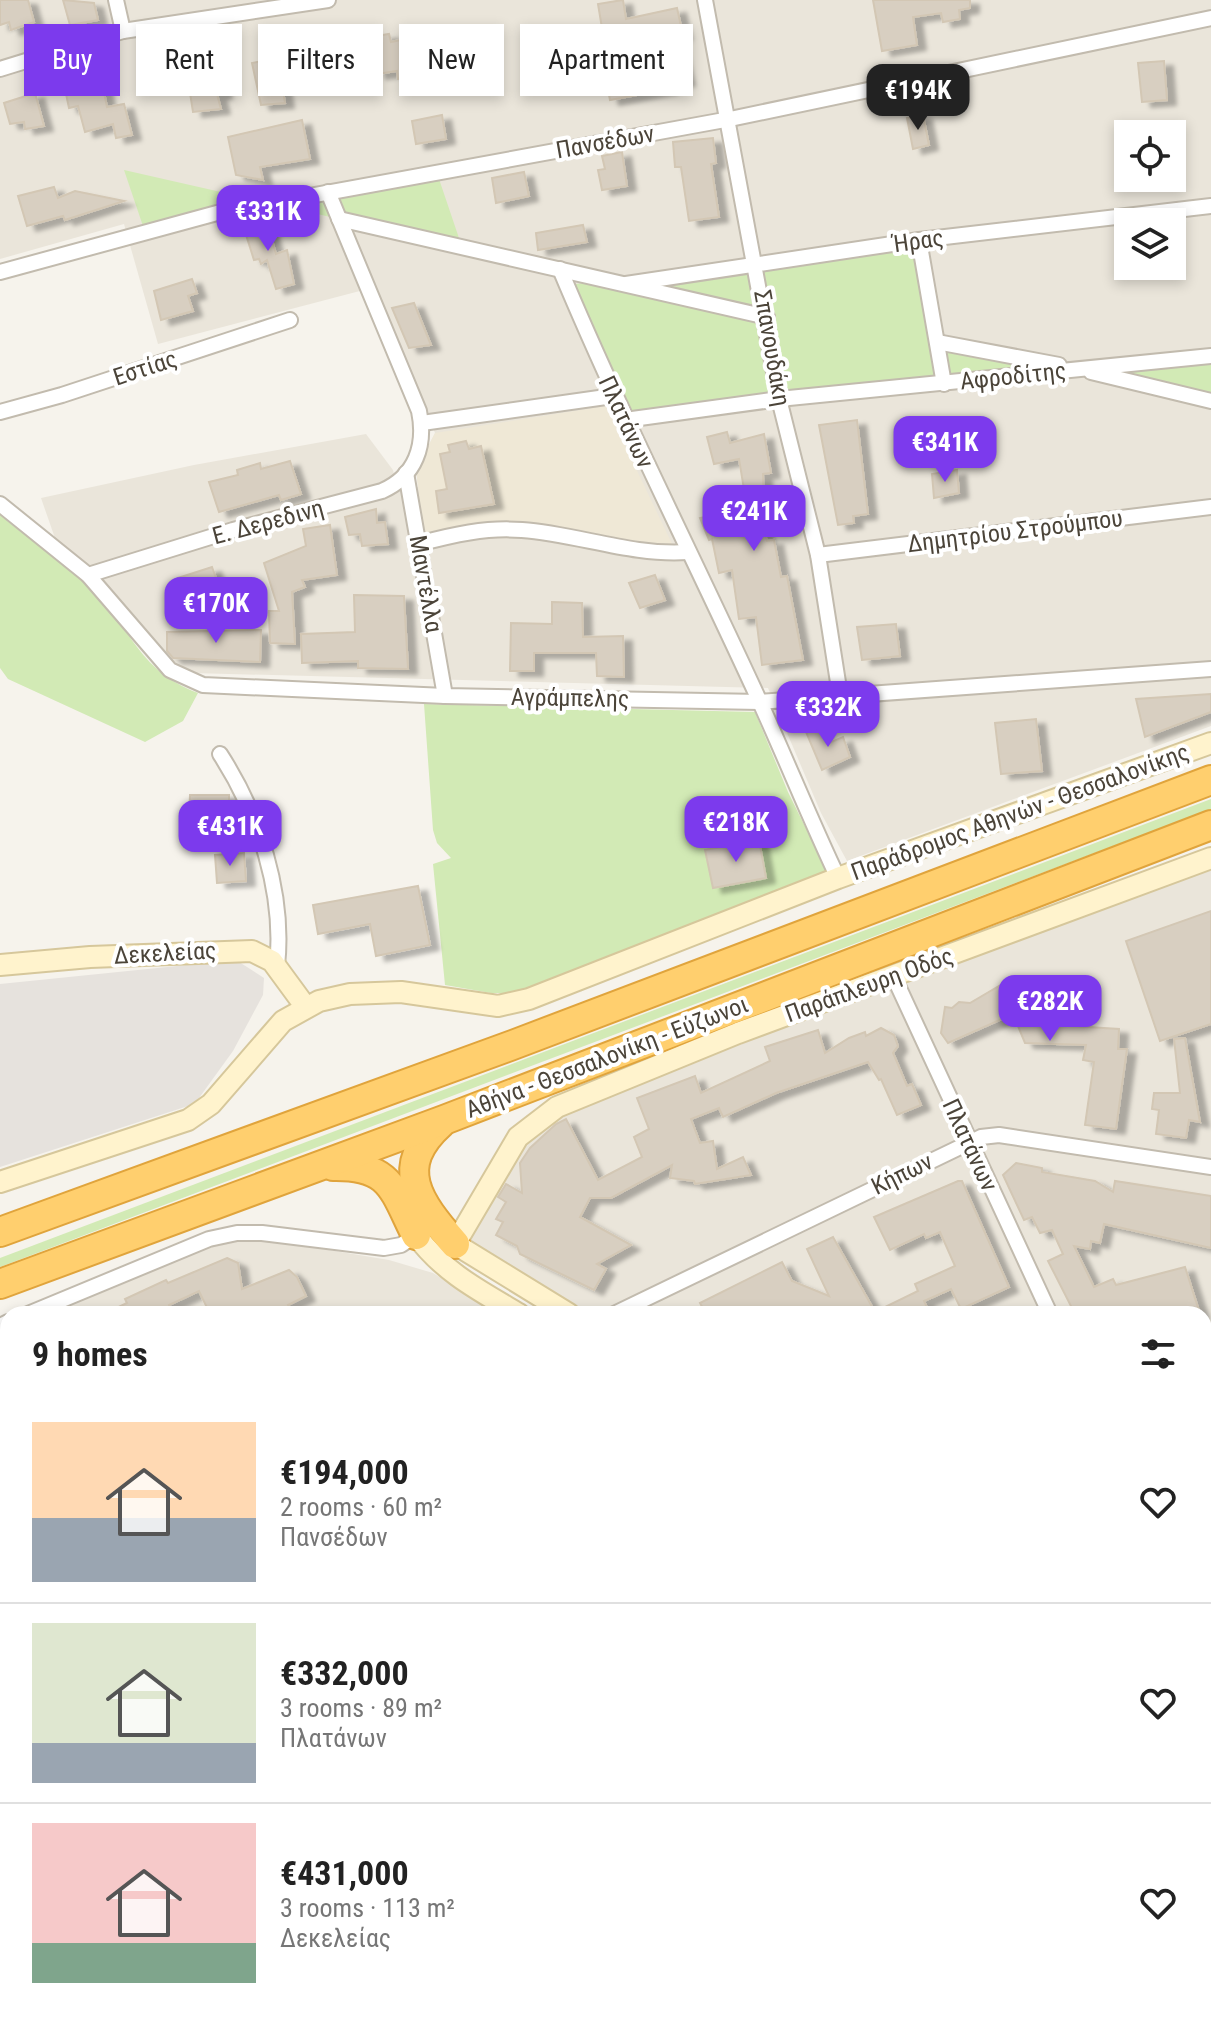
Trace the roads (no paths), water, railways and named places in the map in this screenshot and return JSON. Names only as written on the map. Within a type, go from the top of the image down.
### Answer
[{"type":"highway","name":"Αθήνα - Θεσσαλονίκη - Εύζωνοι","points":[[0,1232],[525,1040],[1211,780]]},
{"type":"highway","name":"Αθήνα - Θεσσαλονίκη - Εύζωνοι","points":[[1,1284],[444,1120],[1211,825]]},
{"type":"highway","points":[[444,1120],[419,1143],[413,1167],[430,1212],[455,1244]]},
{"type":"highway","points":[[312,1167],[356,1166],[378,1173],[394,1192],[416,1235]]},
{"type":"main road","name":"Παράδρομος Αθηνών - Θεσσαλονίκης","points":[[0,1182],[195,1116],[221,1094],[283,1021],[305,1006],[350,994],[401,992],[485,1005],[510,1004],[601,973],[838,878],[1211,743]]},
{"type":"main road","name":"Παράπλευρη Οδός","points":[[455,1244],[518,1137],[557,1107],[893,975],[1211,858]]},
{"type":"main road","name":"Δεκελείας","points":[[0,965],[243,950],[261,954],[277,966]]},
{"type":"main road","points":[[277,966],[305,1006]]},
{"type":"main road","points":[[416,1235],[429,1252],[459,1279],[505,1306]]},
{"type":"main road","points":[[455,1244],[556,1306]]},
{"type":"street","points":[[116,0],[123,31]]},
{"type":"street","points":[[0,69],[123,31],[328,0]]},
{"type":"street","name":"Σπανουδάκη","points":[[705,0],[767,317],[779,399],[818,555],[840,695]]},
{"type":"street","name":"Πανσέδων","points":[[0,272],[217,213],[730,119],[1211,18]]},
{"type":"street","points":[[328,192],[413,393],[422,423],[421,449],[403,476]]},
{"type":"street","name":"Ήρας","points":[[626,284],[757,267],[919,240],[1211,206]]},
{"type":"street","name":"Ήρας","points":[[339,219],[767,317]]},
{"type":"street","points":[[919,240],[944,384]]},
{"type":"street","name":"Πλατάνων","points":[[560,269],[613,396],[760,702],[796,790],[838,878]]},
{"type":"street","name":"Εστίας","points":[[0,412],[62,395],[290,320]]},
{"type":"street","points":[[937,342],[1071,368],[1211,401]]},
{"type":"street","name":"Αφροδίτης","points":[[625,420],[779,399],[1211,356]]},
{"type":"street","points":[[422,423],[613,396]]},
{"type":"street","name":"Μαντέλλα","points":[[403,476],[445,696]]},
{"type":"street","name":"Ε. Δερεδινη","points":[[88,575],[233,530],[372,494],[403,476]]},
{"type":"street","name":"Αγράμπελης","points":[[0,504],[88,575],[139,638],[184,679],[229,688],[760,702],[1211,669]]},
{"type":"street","name":"Δημητρίου Στρούμπου","points":[[818,555],[1211,507]]},
{"type":"street","points":[[418,544],[459,533],[523,530],[659,554],[688,552]]},
{"type":"street","points":[[220,754],[244,790],[261,832],[279,945],[277,966]]},
{"type":"street","name":"Πλατάνων","points":[[893,975],[1046,1306]]},
{"type":"street","name":"Κήπων","points":[[630,1306],[968,1142],[999,1135],[1211,1167]]},
{"type":"street","points":[[47,1306],[209,1239],[237,1233],[384,1248],[401,1245],[416,1235]]}]
